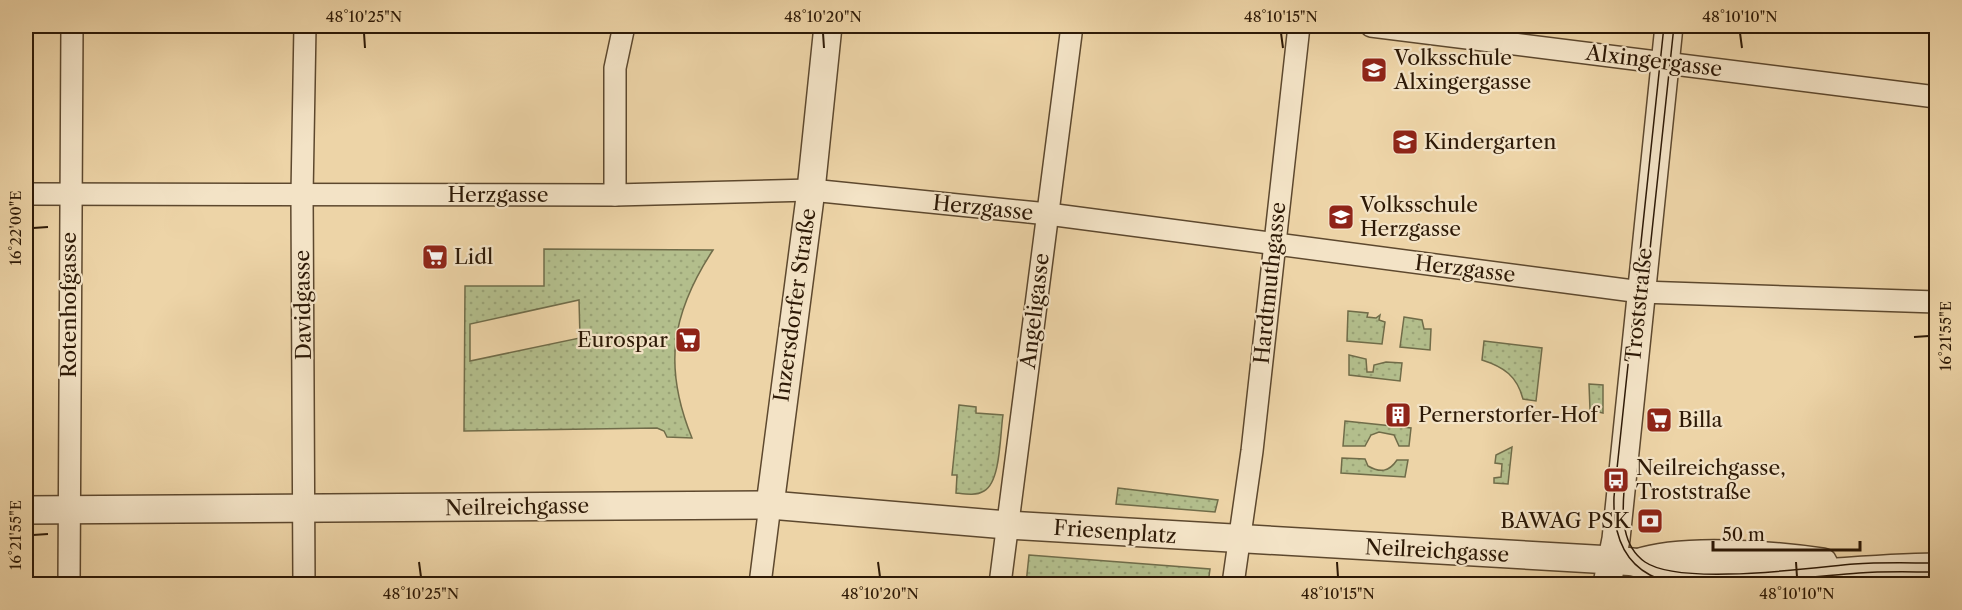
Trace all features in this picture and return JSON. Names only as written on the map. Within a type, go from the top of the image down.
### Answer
[{"type":"street","name":"Rotenhofgasse","points":[[69,585],[72,26]]},
{"type":"street","name":"Davidgasse","points":[[303,585],[305,509],[302,195],[305,26]]},
{"type":"street","points":[[615,195],[615,68],[624,26]]},
{"type":"street","name":"Inzersdorfer Straße","points":[[760,585],[811,190],[828,26]]},
{"type":"street","name":"Angeligasse","points":[[1007,525],[1072,26]]},
{"type":"street","name":"Hardtmuthgasse","points":[[1238,540],[1252,451],[1299,26]]},
{"type":"street","name":"Alxingergasse","points":[[1371,26],[1936,97]]},
{"type":"street","name":"Troststraße","points":[[1618,569],[1616,539],[1669,26]]},
{"type":"street","name":"Herzgasse","points":[[26,194],[615,195],[811,190],[1048,214],[1641,292],[1936,302]]},
{"type":"street","name":"Neilreichgasse","points":[[26,510],[770,505],[1007,525]]},
{"type":"street","points":[[1000,585],[1007,525]]},
{"type":"street","name":"Friesenplatz","points":[[1007,525],[1238,540]]},
{"type":"street","points":[[1233,585],[1238,540]]},
{"type":"street","name":"Neilreichgasse","points":[[1238,540],[1618,569],[1690,578],[1784,577],[1871,568],[1933,568]]},
{"type":"green space","points":[[544,249],[713,250],[688,296],[680,319],[676,341],[677,388],[692,438],[667,437],[664,431],[657,428],[464,431],[465,286],[544,286]],"holes":[[[579,300],[580,338],[470,361],[470,324]]]},
{"type":"green space","points":[[1348,311],[1368,313],[1367,317],[1376,318],[1380,315],[1379,320],[1385,322],[1382,344],[1347,341]]},
{"type":"green space","points":[[1404,317],[1422,320],[1424,329],[1431,329],[1430,350],[1400,347]]},
{"type":"green space","points":[[1484,341],[1542,348],[1536,401],[1523,399],[1513,378],[1503,369],[1482,360]]},
{"type":"green space","points":[[1349,355],[1366,359],[1367,372],[1373,372],[1374,365],[1386,362],[1402,363],[1400,381],[1349,375]]},
{"type":"green space","points":[[1589,384],[1603,385],[1603,413],[1590,410]]},
{"type":"green space","points":[[959,405],[976,407],[976,413],[1003,415],[999,456],[994,478],[990,486],[978,494],[956,493],[957,475],[952,475]]},
{"type":"green space","points":[[1345,421],[1411,428],[1409,446],[1399,446],[1394,435],[1379,432],[1371,435],[1365,446],[1343,446]]},
{"type":"green space","points":[[1512,447],[1508,484],[1494,483],[1494,478],[1501,477],[1502,464],[1495,463],[1496,455]]},
{"type":"green space","points":[[1342,458],[1365,459],[1368,466],[1376,470],[1387,469],[1397,460],[1408,460],[1405,477],[1341,473]]},
{"type":"green space","points":[[1118,488],[1218,500],[1215,512],[1116,504]]},
{"type":"green space","points":[[1029,555],[1210,569],[1208,584],[1026,584]]},
{"type":"tram line","points":[[1664,26],[1614,497],[1615,520],[1620,542],[1632,560],[1650,575],[1681,582],[1732,582],[1868,572],[1936,572]]},
{"type":"tram line","points":[[1643,315],[1674,26]]},
{"type":"tram line","points":[[1624,491],[1625,530],[1632,548],[1645,562],[1662,569],[1686,573],[1746,574],[1864,563],[1936,563]]},
{"type":"place","name":"Volksschule Alxingergasse","points":[[1374,70]]},
{"type":"place","name":"Kindergarten","points":[[1405,142]]},
{"type":"place","name":"Volksschule Herzgasse","points":[[1341,217]]},
{"type":"place","name":"Lidl","points":[[435,257]]},
{"type":"place","name":"Eurospar","points":[[688,340]]},
{"type":"place","name":"Pernerstorfer-Hof","points":[[1398,415]]},
{"type":"place","name":"Billa","points":[[1659,420]]},
{"type":"place","name":"Neilreichgasse, Troststraße","points":[[1616,480]]},
{"type":"place","name":"BAWAG PSK","points":[[1650,521]]}]
